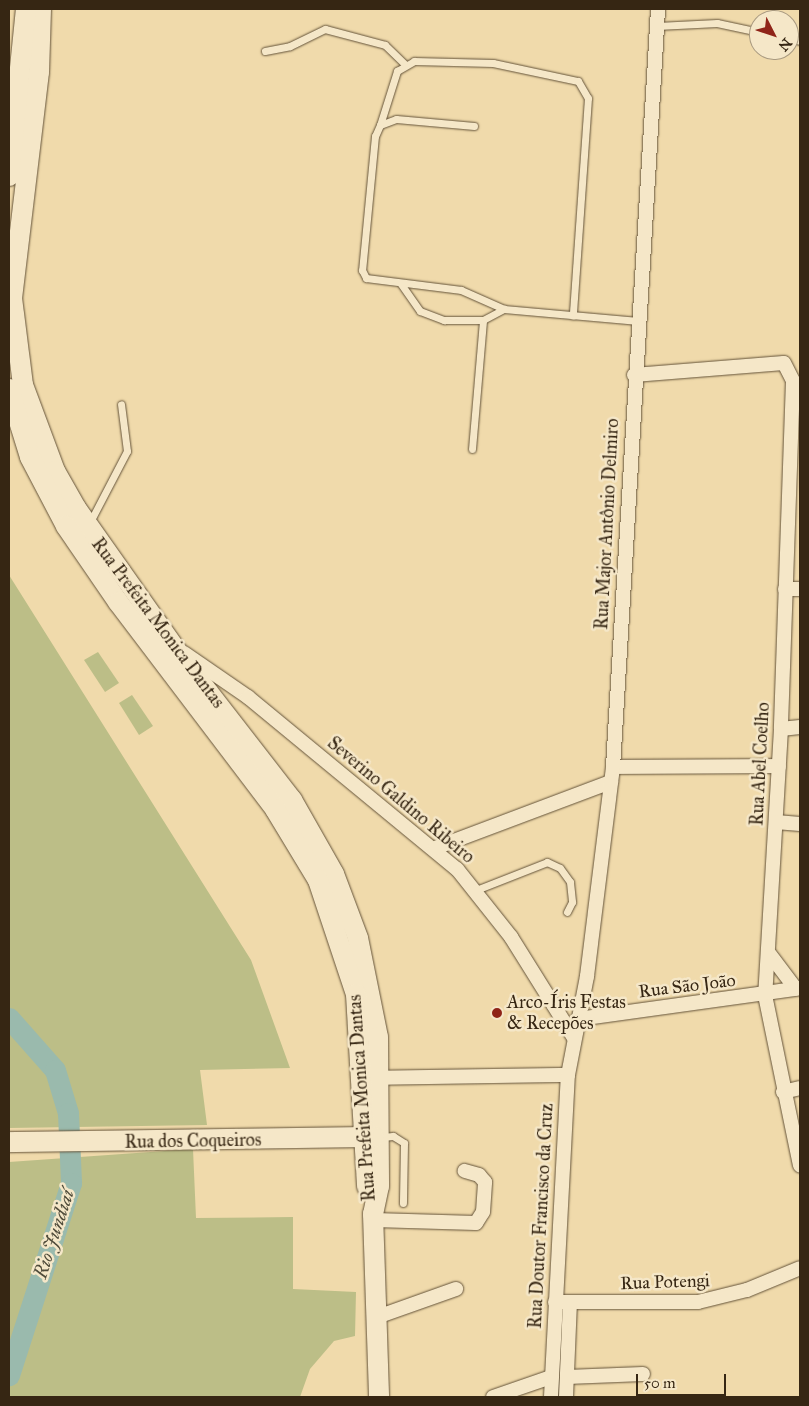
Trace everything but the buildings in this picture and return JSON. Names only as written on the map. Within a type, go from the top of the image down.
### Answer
[{"type":"main road","points":[[9,176],[26,9]]},
{"type":"main road","name":"Rua Prefeita Monica Dantas","points":[[41,9],[39,72],[15,255],[14,336],[39,433],[88,527],[165,649],[275,809],[318,880],[356,994],[369,1078],[379,1397]]},
{"type":"main road","name":"Rua Prefeita Monica Dantas","points":[[9,389],[47,494],[165,649]]},
{"type":"main road","name":"Rua dos Coqueiros","points":[[9,1142],[96,1143],[370,1138]]},
{"type":"street","name":"Rua Major Antônio Delmiro","points":[[574,1038],[613,767],[634,375],[658,9]]},
{"type":"street","name":"Rua Abel Coelho","points":[[634,375],[786,363],[796,381],[794,510],[785,589],[779,766],[765,995],[783,1092],[800,1165]]},
{"type":"street","points":[[785,589],[800,590]]},
{"type":"street","name":"Severino Galdino Ribeiro","points":[[165,649],[248,697],[435,848],[476,890],[574,1038]]},
{"type":"street","points":[[780,729],[800,727]]},
{"type":"street","points":[[613,767],[779,766]]},
{"type":"street","points":[[435,848],[611,782]]},
{"type":"street","points":[[776,822],[800,824]]},
{"type":"street","points":[[768,952],[798,989]]},
{"type":"street","name":"Rua São João","points":[[578,1019],[798,989]]},
{"type":"street","name":"Rua Doutor Francisco da Cruz","points":[[551,1397],[568,1074],[574,1038]]},
{"type":"street","points":[[369,1078],[568,1074]]},
{"type":"street","points":[[783,1092],[800,1088]]},
{"type":"street","points":[[374,1217],[476,1222],[483,1212],[485,1182],[479,1175],[465,1171]]},
{"type":"street","name":"Rua Potengi","points":[[555,1302],[698,1302],[747,1290],[800,1268]]},
{"type":"street","points":[[377,1316],[456,1289]]},
{"type":"street","points":[[566,1397],[570,1302]]},
{"type":"street","points":[[567,1377],[643,1374]]},
{"type":"street","points":[[493,1397],[551,1377]]},
{"type":"lane","points":[[656,26],[717,23],[749,30]]},
{"type":"lane","points":[[265,51],[290,46],[325,29],[385,45],[405,64],[493,63],[570,77],[584,88],[588,98],[573,316]]},
{"type":"lane","points":[[405,64],[393,80],[375,136],[362,270],[372,282],[461,290],[504,309],[638,321]]},
{"type":"lane","points":[[380,125],[396,119],[474,126]]},
{"type":"lane","points":[[401,284],[411,303],[432,317],[457,322],[483,320],[504,309]]},
{"type":"lane","points":[[472,449],[483,320]]},
{"type":"lane","points":[[88,527],[127,451],[121,404]]},
{"type":"lane","points":[[476,890],[547,862],[560,868],[570,882],[572,902],[567,912]]},
{"type":"lane","points":[[370,1138],[393,1136],[404,1143],[403,1203]]},
{"type":"green space","points":[[9,575],[251,960],[290,1068],[200,1070],[207,1125],[9,1128]]},
{"type":"green space","points":[[98,652],[119,683],[105,692],[84,660]]},
{"type":"green space","points":[[132,695],[153,726],[139,735],[119,703]]},
{"type":"green space","points":[[193,1149],[196,1218],[293,1217],[293,1289],[356,1292],[355,1336],[334,1341],[310,1369],[300,1397],[9,1397],[9,1162]]},
{"type":"waterway","name":"Rio Jundiaí","points":[[9,1018],[55,1070],[68,1113],[71,1183],[9,1375]]},
{"type":"place","name":"Arco-Íris Festas & Recepões","points":[[497,1013]]}]
